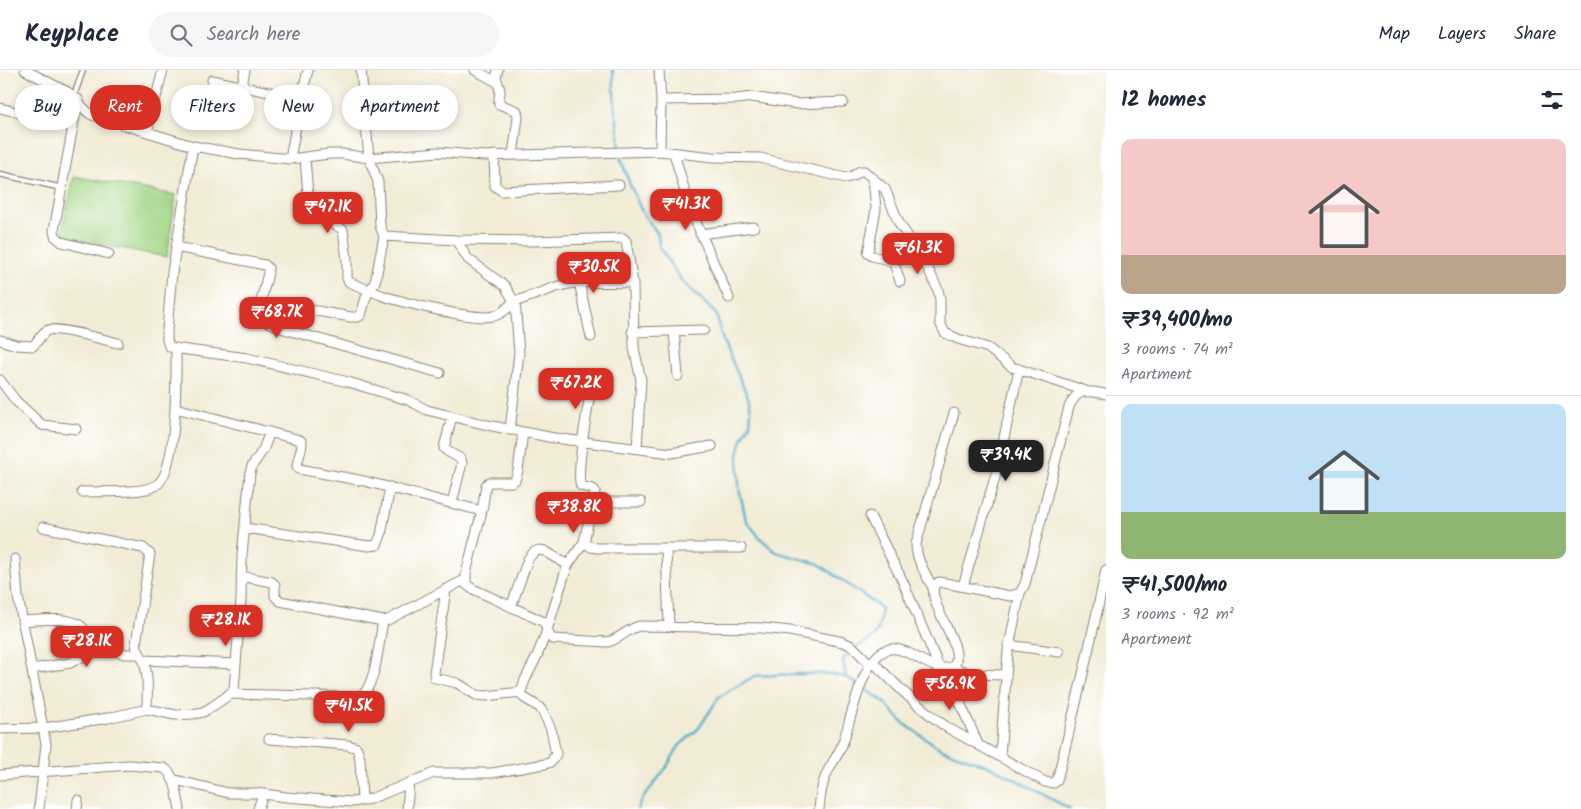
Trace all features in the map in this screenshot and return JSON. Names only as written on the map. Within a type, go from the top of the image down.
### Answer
[{"type":"street","points":[[25,70],[52,85]]},
{"type":"street","points":[[147,132],[163,70]]},
{"type":"street","points":[[242,85],[245,70]]},
{"type":"street","points":[[304,85],[308,70]]},
{"type":"street","points":[[311,310],[361,316],[367,294],[376,278],[384,236],[380,226],[380,190],[369,158],[361,70]]},
{"type":"street","points":[[475,70],[497,82]]},
{"type":"street","points":[[498,70],[496,78],[500,93],[499,104],[517,111],[518,117],[513,155]]},
{"type":"street","points":[[659,70],[661,100],[660,151]]},
{"type":"street","points":[[212,80],[237,85]]},
{"type":"street","points":[[661,100],[737,99],[752,97],[797,104],[843,102]]},
{"type":"street","points":[[80,104],[85,111],[92,115],[193,146],[238,154],[290,159],[342,154],[369,158],[438,152],[513,155],[660,151],[720,157],[760,158],[846,178],[862,170],[885,189],[899,223],[925,262],[940,294],[940,323],[942,330],[949,336],[988,348],[1007,364],[1019,369],[1086,391],[1106,394]]},
{"type":"street","points":[[0,108],[15,112]]},
{"type":"street","points":[[72,130],[54,230],[55,236],[62,242],[110,254]]},
{"type":"street","points":[[290,159],[295,130]]},
{"type":"street","points":[[193,146],[176,247],[167,330],[169,346],[247,358],[348,382],[408,400],[422,408],[510,430],[671,453],[712,446]]},
{"type":"street","points":[[674,153],[688,206],[729,298]]},
{"type":"street","points":[[494,155],[495,186],[502,191],[619,184]]},
{"type":"street","points":[[305,158],[308,195],[325,218],[343,230],[347,278],[349,282],[370,289],[380,295],[449,312],[486,317],[500,314],[515,300],[520,300],[559,286],[579,282],[632,283]]},
{"type":"street","points":[[873,178],[876,209],[868,252],[872,256],[893,261],[900,280]]},
{"type":"street","points":[[700,234],[754,227]]},
{"type":"street","points":[[384,236],[456,240],[533,241],[623,238],[626,241],[632,283],[632,332],[641,380],[637,448]]},
{"type":"street","points":[[456,240],[468,259],[505,286],[515,300],[519,353],[510,430]]},
{"type":"street","points":[[176,247],[265,265],[268,268],[268,272],[258,313],[259,318],[263,321],[284,329],[440,373]]},
{"type":"street","points":[[579,282],[591,337]]},
{"type":"street","points":[[0,340],[33,346],[45,332],[60,330],[118,343]]},
{"type":"street","points":[[632,332],[704,330]]},
{"type":"street","points":[[674,331],[678,376]]},
{"type":"street","points":[[82,492],[146,490],[160,484],[164,478],[168,465],[175,408],[176,348]]},
{"type":"street","points":[[963,586],[996,474],[1019,369]]},
{"type":"street","points":[[0,380],[16,401],[42,425],[76,430]]},
{"type":"street","points":[[172,779],[228,793],[263,794],[339,802],[362,801],[434,774],[498,772],[551,762],[555,757],[556,750],[551,730],[543,712],[539,707],[523,697],[521,692],[547,630],[568,565],[584,542],[595,490],[583,487],[580,483],[583,441],[592,383]]},
{"type":"street","points":[[1000,756],[1008,645],[1020,593],[1025,584],[1069,407],[1076,395],[1086,391]]},
{"type":"street","points":[[175,408],[292,437],[302,442],[302,448],[297,461],[299,469],[390,487],[482,511]]},
{"type":"street","points":[[945,668],[956,662],[956,654],[933,588],[919,560],[916,544],[954,413]]},
{"type":"street","points":[[452,416],[444,448],[447,452],[461,459],[462,462],[452,503]]},
{"type":"street","points":[[0,729],[44,728],[108,718],[147,709],[175,715],[194,714],[203,712],[234,690],[241,576],[252,466],[263,450],[270,432]]},
{"type":"street","points":[[522,432],[515,480],[512,482],[489,482],[486,484],[482,511],[466,573],[466,584],[471,588],[544,622],[550,637],[553,639],[600,642],[614,640],[630,629],[639,626],[762,628],[835,639],[852,646],[870,666],[948,728],[1051,784],[1056,782],[1092,640],[1106,570]]},
{"type":"street","points":[[245,528],[369,546],[378,545],[390,487]]},
{"type":"street","points":[[593,502],[641,502]]},
{"type":"street","points":[[870,516],[945,668],[978,744]]},
{"type":"street","points":[[43,527],[143,548],[150,554],[136,644],[136,650],[142,657],[147,676],[147,709]]},
{"type":"street","points":[[584,542],[591,547],[597,548],[741,548]]},
{"type":"street","points":[[666,549],[669,626]]},
{"type":"street","points":[[511,607],[528,559],[534,552],[539,550],[546,551],[568,565]]},
{"type":"street","points":[[15,559],[22,621],[46,744],[39,809]]},
{"type":"street","points":[[241,576],[260,578],[272,582],[275,585],[275,596],[280,602],[383,621],[466,579]]},
{"type":"street","points":[[933,588],[939,582],[1010,596],[1020,593]]},
{"type":"street","points":[[446,590],[434,673],[435,678],[457,683],[476,695],[486,696],[521,692]]},
{"type":"street","points":[[22,621],[61,620],[77,624],[87,634],[94,651]]},
{"type":"street","points":[[230,694],[356,698],[366,690],[375,664],[383,621]]},
{"type":"street","points":[[1008,645],[1059,652]]},
{"type":"street","points":[[32,669],[70,663],[106,647],[124,654],[142,657],[236,664]]},
{"type":"street","points":[[819,809],[825,777],[842,745],[858,695],[870,666],[883,651],[896,649],[945,668],[971,674],[1005,675]]},
{"type":"street","points":[[269,740],[348,745],[357,748],[359,752],[362,801]]},
{"type":"street","points":[[0,775],[44,770],[130,765],[164,768],[169,771],[180,809]]},
{"type":"street","points":[[407,809],[409,784]]},
{"type":"street","points":[[258,809],[263,794]]},
{"type":"lane","points":[[79,85],[83,70]]},
{"type":"lane","points":[[0,174],[62,188]]},
{"type":"green space","points":[[74,176],[176,195],[167,257],[61,237]]},
{"type":"waterway","points":[[613,70],[620,156],[630,185],[643,214],[658,234],[659,246],[671,265],[682,281],[716,314],[723,341],[748,397],[751,410],[750,424],[742,439],[738,455],[739,488],[746,520],[760,538],[776,552],[819,564],[881,608],[879,628],[874,636],[857,647]]},
{"type":"waterway","points":[[846,677],[843,660],[852,649]]},
{"type":"waterway","points":[[637,809],[679,746],[699,728],[719,697],[754,676],[795,674],[829,674],[846,677],[883,701],[903,723],[941,749],[994,768],[1070,809]]}]
